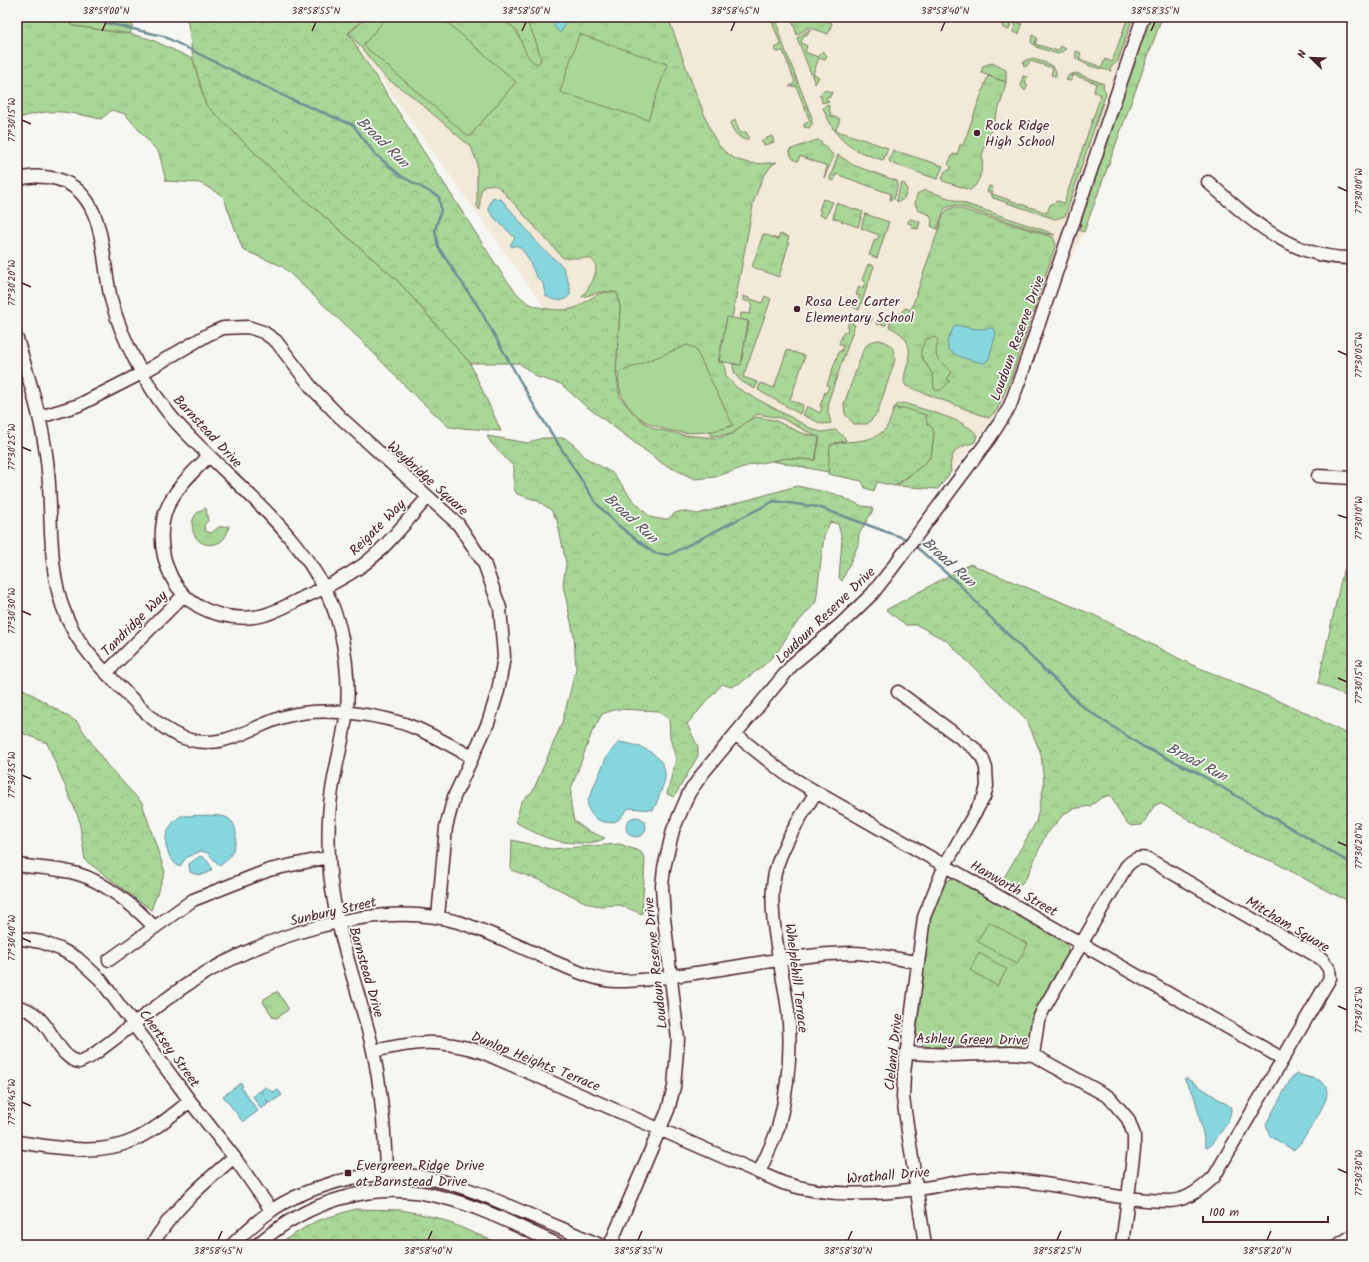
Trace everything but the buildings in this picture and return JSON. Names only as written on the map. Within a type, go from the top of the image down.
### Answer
[{"type":"street","name":"Loudoun Reserve Drive","points":[[610,1245],[659,1129],[674,1086],[677,1065],[678,1039],[662,886],[664,868],[673,830],[689,793],[699,778],[794,663],[841,624],[872,594],[1000,424],[1019,384],[1144,17]]},
{"type":"street","name":"Barnstead Drive","points":[[17,180],[42,176],[62,181],[81,193],[89,203],[96,216],[106,274],[118,322],[155,395],[174,420],[288,536],[308,560],[325,588],[339,625],[344,645],[348,691],[346,714],[331,792],[328,822],[331,890],[337,923],[346,958],[364,1010],[374,1051],[382,1109],[387,1191]]},
{"type":"street","points":[[1208,182],[1263,229],[1288,244],[1317,253],[1352,258]]},
{"type":"street","name":"Weybridge Square","points":[[40,417],[78,405],[142,372],[209,334],[223,328],[248,327],[263,332],[276,341],[312,388],[339,416],[458,524],[466,534],[484,563],[500,608],[504,656],[498,691],[488,723],[454,797],[446,827],[438,917]]},
{"type":"street","points":[[17,339],[40,417],[50,489],[54,569],[62,604],[74,632],[91,657],[157,724],[171,734],[192,740],[218,741],[240,735],[270,721],[302,713],[346,714],[396,722],[416,728],[472,757]]},
{"type":"street","points":[[184,595],[169,572],[163,555],[162,526],[172,498],[180,486],[209,456]]},
{"type":"street","points":[[1318,476],[1352,478]]},
{"type":"street","name":"Reigate Way","points":[[184,595],[211,612],[222,615],[244,618],[273,612],[325,588],[368,560],[382,548],[428,497]]},
{"type":"street","name":"Tandridge Way","points":[[106,673],[184,595]]},
{"type":"street","name":"Cleland Drive","points":[[898,692],[974,748],[982,757],[988,776],[984,797],[944,865],[924,917],[907,1052],[903,1098],[918,1189],[925,1245]]},
{"type":"street","name":"Hanworth Street","points":[[735,734],[784,773],[816,792],[1283,1059]]},
{"type":"street","name":"Whelplehill Terrace","points":[[759,1173],[777,1129],[785,1098],[788,1072],[790,1034],[773,912],[775,872],[791,835],[816,792]]},
{"type":"street","points":[[109,960],[193,900],[269,870],[329,857]]},
{"type":"street","name":"Mitcham Square","points":[[1033,1055],[1038,1021],[1081,944],[1131,861],[1140,858],[1148,859],[1322,959],[1329,969],[1330,978],[1214,1177],[1201,1189],[1181,1199],[1170,1200],[1129,1197]]},
{"type":"street","points":[[17,865],[77,873],[87,877],[132,907],[154,927]]},
{"type":"street","name":"Sunbury Street","points":[[17,1007],[34,1012],[66,1054],[74,1061],[79,1062],[90,1057],[182,988],[245,952],[299,933],[337,923],[370,916],[402,914],[438,917],[484,931],[583,974],[612,981],[640,981],[780,960],[854,953],[918,962]]},
{"type":"street","name":"Chertsey Street","points":[[17,938],[41,942],[60,949],[77,958],[100,979],[135,1024],[190,1101],[234,1157],[271,1210]]},
{"type":"street","name":"Dunlop Heights Terrace","points":[[374,1051],[400,1045],[429,1042],[443,1042],[466,1047],[482,1052],[659,1129]]},
{"type":"street","name":"Ashley Green Drive","points":[[907,1052],[953,1055],[1012,1053],[1033,1055],[1109,1097],[1128,1119],[1134,1135],[1129,1197],[1122,1245]]},
{"type":"street","points":[[17,1142],[78,1150],[103,1149],[118,1146],[135,1140],[153,1129],[190,1101]]},
{"type":"street","name":"Wrathall Drive","points":[[659,1129],[759,1173],[798,1187],[834,1194],[856,1194],[918,1189],[978,1179],[999,1179],[1066,1186],[1129,1197]]},
{"type":"street","points":[[152,1245],[189,1197],[234,1157]]},
{"type":"street","points":[[232,1245],[271,1210],[301,1194],[328,1184],[354,1177],[386,1174],[421,1176],[460,1185],[600,1245]]},
{"type":"street","points":[[257,1245],[282,1225],[320,1205],[344,1197],[387,1191],[424,1193],[454,1200],[559,1245]]},
{"type":"street","points":[[1338,1245],[1352,1236]]},
{"type":"shaded area","name":"Rosa Lee Carter Elementary School","points":[[366,17],[1164,17],[1084,232],[1011,385],[997,414],[938,489],[901,487],[635,433],[348,33]]},
{"type":"green space","points":[[17,17],[61,17],[74,26],[130,34],[150,39],[193,59],[206,105],[288,185],[397,280],[470,363],[501,431],[449,427],[410,391],[361,340],[282,266],[243,250],[223,196],[200,183],[166,181],[159,153],[125,114],[112,110],[101,119],[79,114],[49,112],[29,115],[17,119]]},
{"type":"green space","points":[[61,17],[135,17],[130,34],[74,26]]},
{"type":"green space","points":[[187,17],[366,17],[348,33],[500,271],[517,294],[535,306],[565,310],[577,307],[601,293],[617,293],[620,308],[616,372],[620,397],[635,415],[655,429],[684,435],[717,438],[733,434],[746,422],[756,417],[774,420],[801,433],[819,437],[815,460],[787,458],[750,465],[715,477],[695,479],[663,464],[582,403],[561,384],[537,377],[519,363],[470,363],[397,280],[288,185],[206,105],[193,59]]},
{"type":"green space","points":[[368,17],[668,17],[688,73],[713,135],[719,146],[735,159],[748,163],[762,164],[777,162],[772,165],[763,177],[754,200],[732,318],[727,318],[718,362],[724,363],[726,376],[737,388],[814,430],[822,432],[836,430],[845,438],[846,441],[835,443],[828,472],[772,461],[787,458],[815,460],[820,438],[781,418],[757,414],[732,434],[712,436],[709,433],[733,425],[616,372],[620,308],[617,293],[595,293],[582,297],[592,283],[596,271],[594,261],[589,258],[563,258],[499,187],[487,185],[484,187],[480,194],[480,210],[477,207],[477,162],[471,147],[412,96],[386,78],[349,33]]},
{"type":"green space","points":[[387,17],[441,17],[516,82],[469,137],[363,45]]},
{"type":"green space","points":[[499,17],[522,17],[526,21],[532,32],[541,60],[538,64],[533,62],[527,54],[514,28]]},
{"type":"green space","points":[[770,17],[777,17],[779,34],[812,118],[812,124],[809,128],[804,127],[804,124],[810,121],[796,86],[789,87],[795,82],[783,51],[777,52],[775,50],[775,48],[781,45]]},
{"type":"green space","points":[[791,17],[816,17],[832,23],[828,34],[809,27],[797,35]]},
{"type":"green space","points":[[1000,17],[1007,21],[1010,17],[1013,17],[1009,30],[1003,28]]},
{"type":"green space","points":[[1128,17],[1133,17],[1118,61],[1110,68],[1111,71],[1090,66],[1076,59],[1076,51],[1081,53],[1079,59],[1102,67],[1105,59],[1112,62]]},
{"type":"green space","points":[[1149,17],[1162,17],[1084,232],[1078,230],[1081,228],[1080,222]]},
{"type":"green space","points":[[1016,22],[1022,24],[1019,34],[1013,32]]},
{"type":"green space","points":[[810,29],[807,35],[804,35],[801,43],[807,46],[805,52],[818,57],[823,51],[827,56],[825,60],[819,58],[813,74],[819,77],[815,84],[797,38]]},
{"type":"green space","points":[[579,34],[667,64],[648,120],[560,92]]},
{"type":"green space","points":[[1032,35],[1037,38],[1035,44],[1058,51],[1061,46],[1066,49],[1058,54],[1036,47],[1031,42]]},
{"type":"green space","points":[[1028,59],[1033,59],[1052,66],[1055,69],[1056,76],[1051,75],[1053,68],[1030,61],[1027,66],[1024,66],[1023,63]]},
{"type":"green space","points":[[992,63],[1006,70],[1006,82],[981,73],[983,66]]},
{"type":"green space","points":[[1076,73],[1104,84],[1103,87],[1106,93],[1065,216],[1055,219],[993,198],[990,192],[987,192],[989,186],[993,187],[992,194],[1047,213],[1050,205],[1057,201],[1064,203],[1101,95],[1094,92],[1096,83],[1073,75],[1071,81],[1066,80],[1069,75]]},
{"type":"green space","points":[[988,76],[1006,82],[1002,99],[982,155],[979,179],[970,190],[943,181],[942,179],[945,171],[950,170],[951,167],[948,164],[953,154],[957,155],[960,145],[963,145]]},
{"type":"green space","points":[[1023,76],[1027,77],[1025,84],[1028,85],[1025,91],[1021,86]]},
{"type":"green space","points":[[824,90],[832,92],[830,97],[828,96],[826,99],[829,101],[822,103],[821,96],[819,96]]},
{"type":"green space","points":[[827,104],[829,106],[831,116],[840,119],[836,130],[833,129],[823,108]]},
{"type":"green space","points":[[735,120],[740,133],[746,132],[749,137],[747,140],[738,136],[733,129],[730,123]]},
{"type":"green space","points":[[835,130],[888,148],[884,159],[882,160],[849,146]]},
{"type":"green space","points":[[772,136],[774,142],[765,145],[762,143],[762,140]]},
{"type":"green space","points":[[817,140],[820,141],[834,156],[824,178],[827,166],[800,156],[798,161],[796,161],[792,157],[789,150]]},
{"type":"green space","points":[[893,150],[943,166],[938,178],[937,179],[891,163],[889,161]]},
{"type":"green space","points":[[838,155],[853,165],[897,181],[898,184],[894,199],[890,200],[891,194],[836,174],[834,181],[830,180]]},
{"type":"green space","points":[[904,183],[907,188],[906,195],[898,202],[896,200],[901,184]]},
{"type":"green space","points":[[925,190],[1055,235],[1047,234],[956,205],[945,208],[937,229],[931,226],[932,221],[930,215],[918,210],[915,204],[917,194]]},
{"type":"green space","points":[[823,199],[833,202],[826,217],[819,215],[821,211],[819,210]]},
{"type":"green space","points":[[836,203],[863,212],[858,227],[833,218]]},
{"type":"green space","points":[[955,207],[1053,237],[1056,244],[1011,378],[997,410],[989,418],[906,386],[904,380],[909,358],[907,342],[901,334],[889,327],[892,317],[898,316],[905,308],[911,310],[943,216],[947,210]]},
{"type":"green space","points":[[865,214],[889,222],[877,258],[869,255],[875,239],[877,240],[879,235],[861,228]]},
{"type":"green space","points":[[911,219],[920,222],[918,229],[912,228],[913,225],[908,223]]},
{"type":"green space","points":[[763,234],[778,239],[780,234],[789,237],[787,242],[789,243],[779,277],[752,267]]},
{"type":"green space","points":[[868,264],[874,266],[859,310],[853,307],[860,296],[856,295],[859,286],[863,288],[865,282],[862,280]]},
{"type":"green space","points":[[743,296],[762,303],[765,296],[771,299],[743,377],[757,382],[755,389],[740,380],[733,369],[733,364],[740,365],[749,322],[740,319],[741,313],[750,314],[752,303],[743,300]]},
{"type":"green space","points":[[867,314],[872,319],[867,324],[862,319]]},
{"type":"green space","points":[[727,317],[748,321],[741,365],[719,361]]},
{"type":"green space","points":[[879,318],[887,321],[886,325],[876,324],[876,320]]},
{"type":"green space","points":[[849,319],[854,321],[852,324],[855,325],[829,399],[828,412],[831,423],[822,424],[803,415],[807,406],[820,413],[822,407],[820,406],[829,386],[827,385],[839,351],[841,352],[843,346],[839,344],[844,331],[847,332]]},
{"type":"green space","points":[[935,337],[938,340],[936,352],[938,359],[952,372],[947,379],[950,381],[941,390],[934,389],[933,376],[921,354],[921,350],[926,339]]},
{"type":"green space","points":[[878,340],[891,346],[894,352],[895,360],[877,414],[867,424],[854,424],[845,414],[844,404],[864,348],[870,342]]},
{"type":"green space","points":[[687,345],[695,348],[733,425],[705,432],[689,433],[674,431],[645,421],[633,412],[622,397],[618,373]]},
{"type":"green space","points":[[787,350],[805,356],[790,400],[803,405],[800,414],[758,390],[760,383],[774,388]]},
{"type":"green space","points":[[904,403],[964,424],[977,435],[975,442],[964,445],[956,450],[950,464],[951,472],[938,489],[896,486],[923,465],[931,456],[934,433],[916,416],[894,408],[898,404]]},
{"type":"green space","points":[[896,407],[899,410],[904,408],[926,415],[927,424],[932,427],[934,433],[931,456],[923,465],[895,486],[877,482],[874,491],[865,488],[862,481],[828,474],[830,445],[860,441],[874,437],[881,433],[886,428],[894,408]]},
{"type":"green space","points":[[487,436],[528,443],[542,438],[565,438],[586,458],[614,474],[632,499],[650,517],[659,519],[668,519],[675,513],[681,511],[698,514],[797,486],[835,494],[862,506],[871,507],[873,510],[859,534],[858,545],[842,581],[839,578],[842,539],[838,524],[830,522],[824,536],[816,602],[791,630],[778,651],[763,666],[742,682],[731,687],[722,684],[687,724],[698,747],[698,756],[674,797],[667,794],[676,759],[670,738],[669,719],[658,711],[617,709],[602,714],[592,732],[571,789],[571,806],[574,821],[588,831],[605,838],[597,842],[574,843],[556,840],[540,835],[516,822],[521,802],[533,791],[562,723],[576,669],[574,636],[563,585],[566,563],[557,520],[550,509],[536,500],[517,494],[514,489],[514,467],[491,443]]},
{"type":"green space","points":[[206,508],[208,521],[204,525],[205,531],[211,533],[219,527],[229,526],[223,540],[209,545],[202,543],[197,538],[193,532],[192,525],[198,512]]},
{"type":"green space","points":[[970,564],[1096,616],[1190,664],[1305,712],[1352,737],[1352,902],[1331,893],[1272,861],[1243,851],[1160,803],[1154,806],[1142,825],[1131,826],[1124,820],[1110,795],[1101,798],[1090,806],[1072,809],[1062,816],[1045,836],[1027,877],[1021,884],[1001,883],[1036,822],[1044,785],[1041,754],[1027,720],[947,641],[917,625],[906,625],[886,610]]},
{"type":"green space","points":[[1343,571],[1352,571],[1352,699],[1318,683]]},
{"type":"green space","points":[[17,685],[77,722],[107,765],[142,803],[165,872],[151,910],[85,860],[79,819],[47,743],[17,731]]},
{"type":"green space","points":[[512,840],[550,849],[620,844],[641,852],[645,860],[642,914],[620,905],[600,906],[589,904],[542,881],[511,870]]},
{"type":"green space","points":[[950,879],[958,879],[1064,941],[1068,947],[1067,959],[1032,1025],[1029,1037],[1021,1046],[927,1047],[920,1042],[918,1038],[916,1030],[924,954],[932,913],[943,884]]},
{"type":"green space","points":[[989,922],[1028,944],[1017,964],[977,941]]},
{"type":"green space","points":[[979,953],[1007,969],[997,986],[970,970]]},
{"type":"green space","points":[[278,992],[288,1008],[288,1010],[277,1018],[273,1017],[263,1002],[264,999]]},
{"type":"green space","points":[[355,1209],[402,1210],[438,1218],[503,1245],[276,1245],[316,1221]]},
{"type":"water","points":[[552,17],[574,17],[569,18],[560,33],[555,28]]},
{"type":"water","points":[[493,197],[502,200],[541,247],[563,267],[570,287],[570,295],[567,298],[558,300],[551,299],[545,295],[543,283],[539,280],[525,254],[516,245],[512,247],[510,245],[515,238],[496,220],[490,212],[488,208]]},
{"type":"water","points":[[955,325],[976,329],[994,328],[996,333],[989,359],[984,363],[974,361],[951,352],[948,349],[947,341]]},
{"type":"water","points":[[619,742],[640,747],[654,754],[663,766],[665,778],[653,810],[629,808],[618,820],[606,822],[601,821],[592,815],[589,810],[588,800],[607,756]]},
{"type":"water","points":[[203,815],[225,817],[231,821],[235,826],[236,842],[230,857],[219,865],[208,853],[201,851],[187,857],[179,867],[169,855],[166,848],[166,841],[170,827],[174,821],[181,816]]},
{"type":"water","points":[[636,817],[643,820],[646,827],[643,834],[636,837],[629,834],[626,827],[629,820]]},
{"type":"water","points":[[200,856],[210,864],[212,869],[202,875],[190,872],[189,864]]},
{"type":"water","points":[[1297,1074],[1319,1080],[1327,1086],[1327,1093],[1324,1104],[1311,1127],[1301,1142],[1293,1150],[1270,1136],[1266,1124],[1292,1077]]},
{"type":"water","points":[[1186,1078],[1231,1107],[1231,1112],[1227,1123],[1209,1147],[1206,1148],[1196,1102],[1193,1093],[1184,1079]]},
{"type":"water","points":[[241,1083],[243,1086],[241,1087],[258,1111],[243,1122],[223,1096]]},
{"type":"water","points":[[266,1087],[272,1092],[278,1090],[282,1095],[270,1103],[266,1099],[268,1104],[261,1109],[253,1096],[259,1091],[263,1094],[261,1090]]},
{"type":"waterway","name":"Broad Run","points":[[81,17],[163,36],[290,99],[353,125],[375,154],[401,176],[439,197],[441,210],[435,230],[438,247],[479,308],[536,409],[596,503],[619,526],[654,553],[669,555],[774,501],[818,507],[909,540]]},
{"type":"waterway","name":"Broad Run","points":[[914,545],[960,585],[993,620],[1083,707],[1142,746],[1196,772],[1345,860],[1352,862]]},
{"type":"place","name":"Rock Ridge High School","points":[[977,133]]},
{"type":"place","name":"Rosa Lee Carter Elementary School","points":[[797,309]]},
{"type":"place","name":"Evergreen Ridge Drive at Barnstead Drive","points":[[348,1173]]}]
